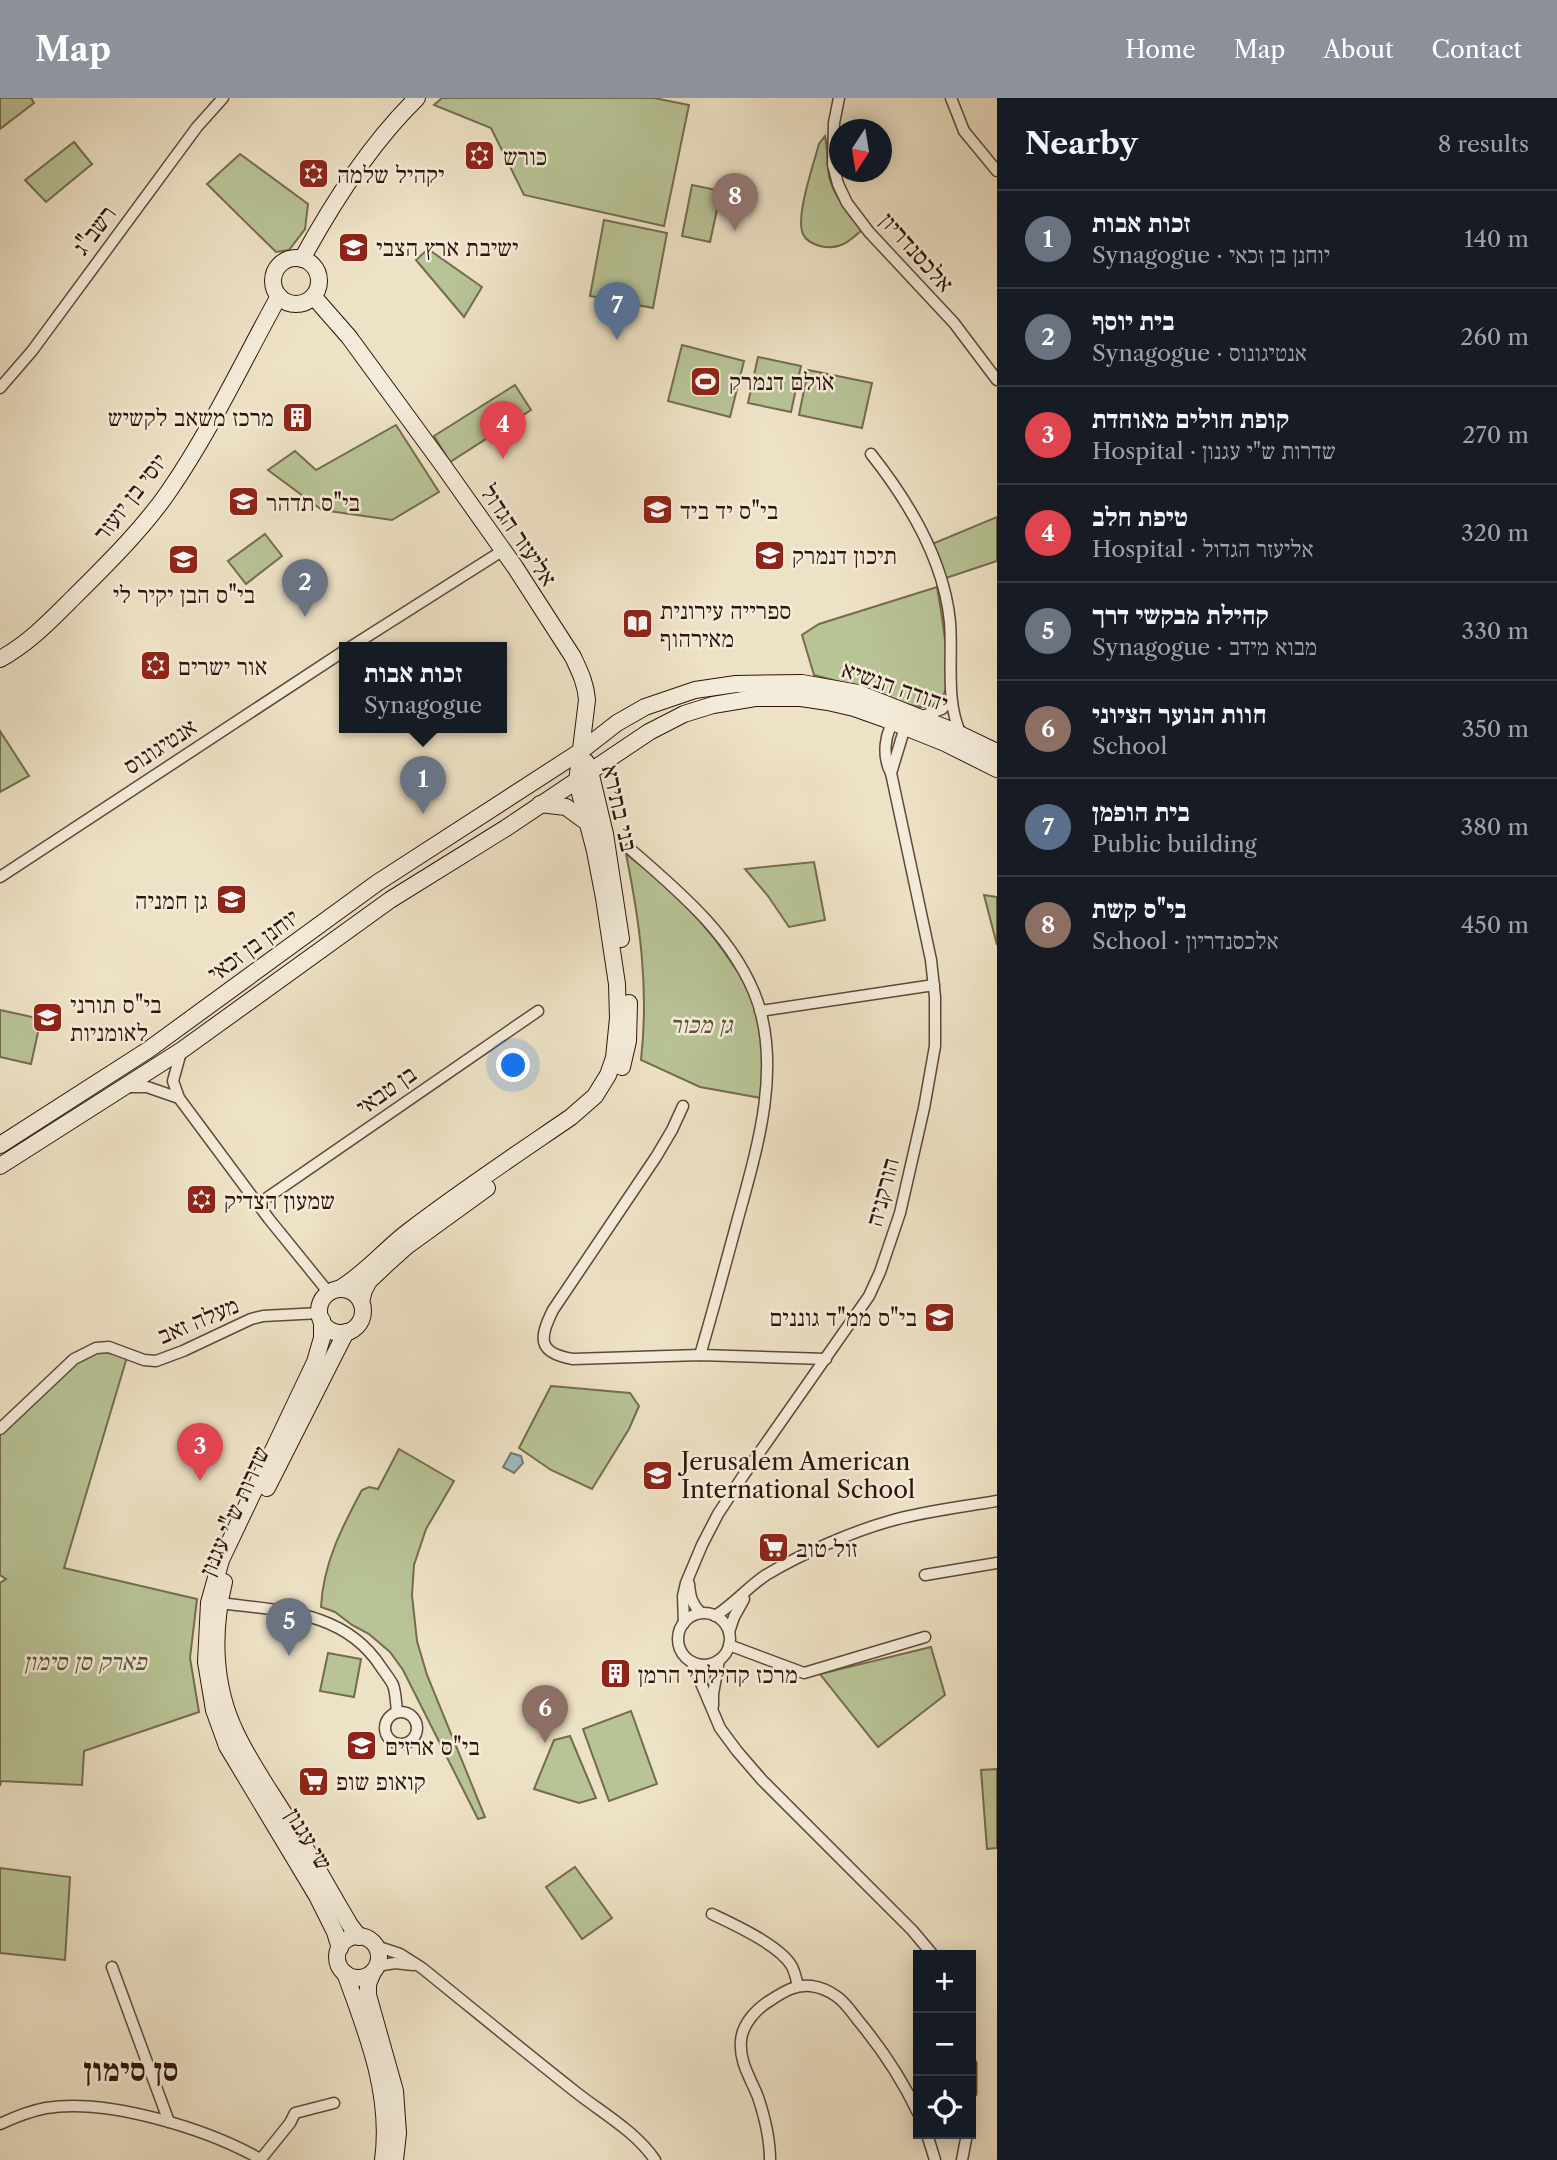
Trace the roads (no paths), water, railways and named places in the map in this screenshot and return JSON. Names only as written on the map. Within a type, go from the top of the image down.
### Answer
[{"type":"street","name":"רשב\"ג","points":[[0,388],[32,351],[197,127],[223,98]]},
{"type":"street","points":[[302,258],[358,169],[417,98]]},
{"type":"street","name":"אלכסנדריון","points":[[839,98],[834,123],[833,165],[847,203],[869,232],[954,323],[997,380]]},
{"type":"street","points":[[951,98],[964,131],[997,171]]},
{"type":"street","points":[[302,258],[315,267],[319,274],[318,290],[314,297],[300,304],[292,304],[279,296],[273,281],[279,266],[289,259],[302,258]]},
{"type":"street","name":"יוסי בן יועזר","points":[[0,659],[43,627],[88,583],[168,492],[279,296]]},
{"type":"street","name":"אליעזר הגדול","points":[[314,297],[349,337],[442,464],[515,567],[573,657],[586,688],[581,751]]},
{"type":"street","points":[[871,454],[919,528],[945,593],[952,647],[951,699],[961,734]]},
{"type":"street","points":[[358,642],[502,551]]},
{"type":"street","name":"אנטיגונוס","points":[[0,877],[339,654]]},
{"type":"street","name":"יהודה הנשיא","points":[[581,751],[617,723],[645,707],[671,697],[695,690],[736,684],[802,683],[858,693],[997,769]]},
{"type":"street","name":"יהודה הנשיא","points":[[540,804],[670,720],[702,708],[737,700],[786,698],[828,702],[961,734],[997,752]]},
{"type":"street","points":[[905,719],[938,712],[951,699]]},
{"type":"street","points":[[587,700],[595,717],[601,721],[617,723]]},
{"type":"street","name":"הורקניה","points":[[684,1623],[683,1596],[690,1571],[719,1514],[869,1296],[900,1213],[925,1108],[934,1046],[934,985],[931,960],[885,750],[905,719]]},
{"type":"street","name":"בני בתירא","points":[[361,1303],[369,1281],[388,1262],[444,1218],[587,1116],[602,1102],[620,1074],[629,1033],[626,977],[607,845],[590,771],[581,751]]},
{"type":"street","name":"בני בתירא","points":[[334,1291],[353,1281],[384,1251],[435,1211],[571,1117],[590,1102],[605,1082],[616,1048],[618,1000],[604,898],[577,782],[581,751]]},
{"type":"street","name":"יוחנן בן זכאי","points":[[0,1145],[148,1050],[377,883],[581,751]]},
{"type":"street","points":[[540,804],[566,807],[588,823]]},
{"type":"street","name":"יוחנן בן זכאי","points":[[0,1166],[124,1088],[390,900],[540,804]]},
{"type":"street","points":[[630,849],[668,882],[714,929],[747,979],[766,1032],[765,1103],[753,1163],[700,1355]]},
{"type":"street","points":[[760,1011],[934,985]]},
{"type":"street","name":"בן טבאי","points":[[258,1204],[538,1011]]},
{"type":"street","points":[[182,1049],[173,1081],[179,1098],[258,1204],[334,1291],[352,1292],[361,1303],[363,1310],[360,1322],[346,1332],[332,1330],[321,1317],[322,1302],[334,1291]]},
{"type":"street","points":[[124,1088],[147,1087],[179,1098]]},
{"type":"street","points":[[683,1106],[656,1157],[553,1310],[542,1335],[550,1352],[557,1357],[573,1359],[700,1355],[825,1359]]},
{"type":"street","name":"מעלה זאב","points":[[0,1429],[74,1359],[96,1348],[110,1347],[144,1360],[156,1361],[183,1352],[251,1319],[263,1316],[321,1317]]},
{"type":"street","name":"שדרות ש\"י עגנון","points":[[233,1757],[220,1730],[210,1690],[206,1640],[213,1582],[232,1536],[315,1362],[322,1338],[321,1317]]},
{"type":"street","name":"שדרות ש\"י עגנון","points":[[346,1332],[240,1541],[225,1579],[217,1636],[217,1669],[223,1699],[235,1731],[359,1937]]},
{"type":"street","points":[[715,1616],[763,1577],[862,1530],[922,1514],[997,1501]]},
{"type":"street","points":[[925,1575],[997,1563]]},
{"type":"street","points":[[690,1571],[690,1597],[701,1613]]},
{"type":"street","points":[[713,1712],[719,1660],[729,1645],[729,1632],[734,1617],[751,1588]]},
{"type":"street","points":[[220,1603],[290,1612],[339,1626],[376,1658],[394,1686],[397,1712]]},
{"type":"street","points":[[729,1632],[721,1620],[701,1613],[694,1615],[680,1629],[681,1651],[692,1662],[720,1728],[762,1780],[929,1950]]},
{"type":"street","points":[[729,1645],[804,1673],[925,1637]]},
{"type":"street","points":[[692,1662],[706,1664],[719,1660]]},
{"type":"street","name":"שי עגנון","points":[[233,1757],[317,1896],[340,1948]]},
{"type":"street","points":[[712,1914],[742,1928],[783,1955],[792,1965],[798,1986]]},
{"type":"street","points":[[383,2160],[386,2127],[380,2081],[345,1973],[338,1961],[340,1948],[349,1939],[359,1937],[400,1954],[422,1968],[634,2137],[655,2160]]},
{"type":"street","points":[[376,1946],[379,1956],[368,1984],[368,1995],[390,2068],[398,2112],[395,2160]]},
{"type":"street","points":[[345,1973],[361,1978],[375,1969],[402,1962],[422,1968]]},
{"type":"street","points":[[112,1968],[169,2122]]},
{"type":"street","points":[[769,2160],[766,2121],[745,2067],[740,2039],[751,2016],[765,2003],[798,1986],[824,1990],[837,1996],[848,2007],[893,2066],[913,2104]]},
{"type":"street","points":[[0,2124],[47,2108],[122,2111],[169,2122],[238,2147],[261,2160],[295,2113],[334,2103]]},
{"type":"street","points":[[929,2139],[936,2157]]},
{"type":"street","points":[[962,2160],[966,2139]]},
{"type":"water","points":[[511,1453],[521,1456],[523,1463],[514,1473],[503,1467]]},
{"type":"place","name":"כורש","points":[[480,156]]},
{"type":"place","name":"יקהיל שלמה","points":[[314,174]]},
{"type":"place","name":"בי\"ס קשת","points":[[735,231]]},
{"type":"place","name":"ישיבת ארץ הצבי","points":[[353,247]]},
{"type":"place","name":"בית הופמן","points":[[617,340]]},
{"type":"place","name":"אולם דנמרק","points":[[706,381]]},
{"type":"place","name":"מרכז משאב לקשיש","points":[[297,417]]},
{"type":"place","name":"טיפת חלב","points":[[503,459]]},
{"type":"place","name":"בי\"ס תדהר","points":[[243,502]]},
{"type":"place","name":"בי\"ס יד ביד","points":[[657,510]]},
{"type":"place","name":"תיכון דנמרק","points":[[769,555]]},
{"type":"place","name":"בי\"ס הבן יקיר לי","points":[[184,560]]},
{"type":"place","name":"בית יוסף","points":[[305,617]]},
{"type":"place","name":"ספרייה עירונית מאירהוף","points":[[637,624]]},
{"type":"place","name":"אור ישרים","points":[[155,666]]},
{"type":"place","name":"זכות אבות","points":[[423,814]]},
{"type":"place","name":"גן חמניה","points":[[231,900]]},
{"type":"place","name":"בי\"ס תורני לאומניות","points":[[47,1018]]},
{"type":"place","name":"שמעון הצדיק","points":[[201,1200]]},
{"type":"place","name":"בי\"ס ממ\"ד גוננים","points":[[940,1317]]},
{"type":"place","name":"Jerusalem American International School","points":[[658,1475]]},
{"type":"place","name":"קופת חולים מאוחדת","points":[[200,1481]]},
{"type":"place","name":"זול טוב","points":[[773,1548]]},
{"type":"place","name":"קהילת מבקשי דרך","points":[[289,1656]]},
{"type":"place","name":"מרכז קהילתי הרמן","points":[[615,1674]]},
{"type":"place","name":"חוות הנוער הציוני","points":[[545,1743]]},
{"type":"place","name":"בי\"ס ארזים","points":[[362,1746]]},
{"type":"place","name":"קואופ שופ","points":[[313,1781]]},
{"type":"district","name":"סן סימון","points":[[131,2069]]},
{"type":"park label","name":"גן מכור","points":[[701,1024]]},
{"type":"park label","name":"פארק סן סימון","points":[[85,1661]]}]
